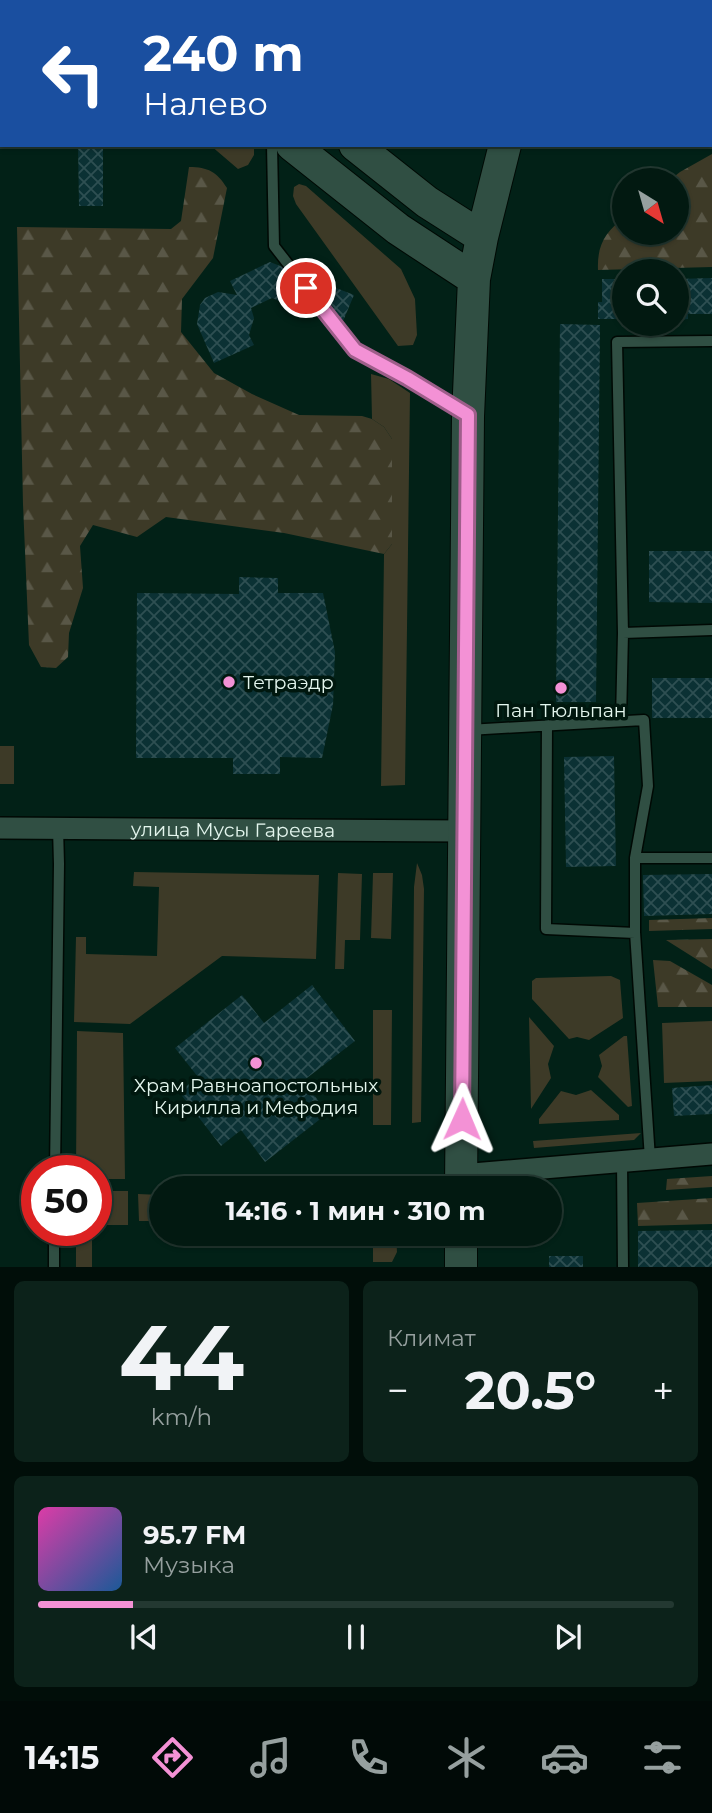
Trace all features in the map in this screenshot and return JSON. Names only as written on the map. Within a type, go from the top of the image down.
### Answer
[{"type":"main road","points":[[295,147],[398,229],[474,279]]},
{"type":"main road","points":[[358,147],[427,202],[482,237]]},
{"type":"main road","points":[[461,1176],[468,415],[474,279],[504,147]]},
{"type":"main road","points":[[461,1246],[461,1267]]},
{"type":"street","name":"улица Мусы Гареева","points":[[0,828],[464,831]]},
{"type":"street","points":[[509,1176],[712,1154]]},
{"type":"lane","points":[[272,147],[274,246],[355,350],[468,415]]},
{"type":"lane","points":[[621,720],[617,342],[712,341]]},
{"type":"lane","points":[[622,633],[712,631]]},
{"type":"lane","points":[[465,730],[644,720],[648,786],[635,858],[635,933],[650,1159]]},
{"type":"lane","points":[[547,725],[545,929],[635,933]]},
{"type":"lane","points":[[55,1155],[60,864],[58,828]]},
{"type":"lane","points":[[635,858],[712,858]]},
{"type":"lane","points":[[622,1162],[623,1267]]},
{"type":"lane","points":[[54,1246],[54,1267]]},
{"type":"green space","points":[[212,147],[254,147],[254,155],[248,165],[238,169]]},
{"type":"green space","points":[[712,154],[712,267],[689,268],[689,259],[612,259],[612,270],[598,270],[601,246],[612,228],[612,245],[690,245],[690,168],[687,168]]},
{"type":"green space","points":[[189,167],[211,172],[220,178],[227,188],[213,258],[182,299],[181,332],[214,373],[252,394],[299,415],[362,416],[384,427],[392,439],[392,544],[384,554],[284,533],[166,517],[137,537],[93,525],[80,546],[83,588],[69,633],[68,657],[56,668],[41,667],[29,645],[17,227],[171,229],[181,221]]},
{"type":"green space","points":[[299,184],[306,186],[401,269],[415,299],[417,335],[413,345],[398,346],[296,204],[294,187]]},
{"type":"green space","points":[[371,374],[389,379],[410,393],[405,785],[381,786],[384,554],[392,544],[392,439],[384,427],[372,419]]},
{"type":"green space","points":[[0,746],[14,746],[14,784],[0,784]]},
{"type":"green space","points":[[417,863],[424,889],[421,1122],[412,1123],[414,887]]},
{"type":"green space","points":[[134,872],[319,875],[316,959],[222,956],[130,1024],[74,1022],[76,937],[86,937],[86,954],[157,956],[159,887],[133,886]]},
{"type":"green space","points":[[338,873],[362,874],[360,940],[345,940],[344,969],[335,969]]},
{"type":"green space","points":[[373,873],[393,873],[391,939],[371,938]]},
{"type":"green space","points":[[712,918],[712,929],[649,931],[649,920]]},
{"type":"green space","points":[[712,939],[712,969],[666,940]]},
{"type":"green space","points":[[653,960],[670,961],[712,985],[712,1007],[658,1007]]},
{"type":"green space","points":[[611,976],[620,980],[623,1018],[589,1040],[577,1037],[569,1039],[532,999],[532,981],[536,978]]},
{"type":"green space","points":[[373,1010],[392,1010],[391,1125],[373,1125]]},
{"type":"green space","points":[[529,1017],[554,1046],[548,1064],[551,1078],[531,1109]]},
{"type":"green space","points":[[712,1021],[712,1081],[664,1083],[662,1023]]},
{"type":"green space","points":[[77,1031],[123,1033],[125,1179],[112,1179],[112,1155],[76,1155]]},
{"type":"green space","points":[[627,1036],[632,1106],[628,1107],[598,1077],[602,1066],[599,1055]]},
{"type":"green space","points":[[591,1090],[619,1115],[619,1120],[539,1124],[539,1119],[561,1091],[576,1095]]},
{"type":"green space","points":[[641,1133],[634,1140],[534,1148],[533,1141]]},
{"type":"green space","points":[[712,1176],[712,1187],[666,1190],[667,1179]]},
{"type":"green space","points":[[112,1191],[128,1191],[128,1225],[112,1225]]},
{"type":"green space","points":[[138,1194],[149,1194],[149,1221],[139,1221]]},
{"type":"green space","points":[[712,1198],[712,1224],[638,1226],[637,1203]]},
{"type":"green space","points":[[76,1246],[92,1246],[92,1267],[76,1267]]},
{"type":"green space","points":[[373,1246],[397,1246],[392,1262],[373,1262]]},
{"type":"building","points":[[78,147],[103,147],[103,206],[79,206]]},
{"type":"building","points":[[270,262],[354,295],[341,326],[272,298],[251,308],[254,318],[249,335],[254,345],[214,363],[197,324],[200,305],[205,298],[218,292],[237,295],[230,281]]},
{"type":"building","points":[[712,278],[712,314],[689,314],[689,279]]},
{"type":"building","points":[[602,279],[612,279],[612,319],[598,319],[598,302],[602,302]]},
{"type":"building","points":[[560,324],[600,325],[596,702],[556,702]]},
{"type":"building","points":[[649,551],[712,551],[712,603],[649,602]]},
{"type":"building","points":[[239,577],[278,578],[278,593],[323,593],[335,652],[333,705],[322,758],[280,757],[280,774],[233,774],[233,758],[136,758],[137,593],[239,594]]},
{"type":"building","points":[[652,678],[712,678],[712,718],[652,718]]},
{"type":"building","points":[[614,756],[616,866],[566,867],[564,757]]},
{"type":"building","points":[[712,874],[712,914],[644,916],[643,875]]},
{"type":"building","name":"Храм Равноапостольных Кирилла и Мефодия","points":[[312,985],[355,1041],[303,1081],[328,1113],[265,1162],[241,1130],[221,1146],[179,1092],[198,1077],[175,1048],[242,995],[264,1023]]},
{"type":"building","points":[[712,1085],[712,1114],[674,1116],[672,1088]]},
{"type":"building","points":[[712,1230],[712,1267],[638,1267],[638,1231]]},
{"type":"building","points":[[549,1256],[583,1256],[583,1267],[549,1267]]},
{"type":"place","name":"Тетраэдр","points":[[229,682]]},
{"type":"place","name":"Пан Тюльпан","points":[[561,688]]},
{"type":"place","name":"Храм Равноапостольных Кирилла и Мефодия","points":[[256,1063]]},
{"type":"route","points":[[306,288],[355,350],[468,415],[462,1119]]}]
